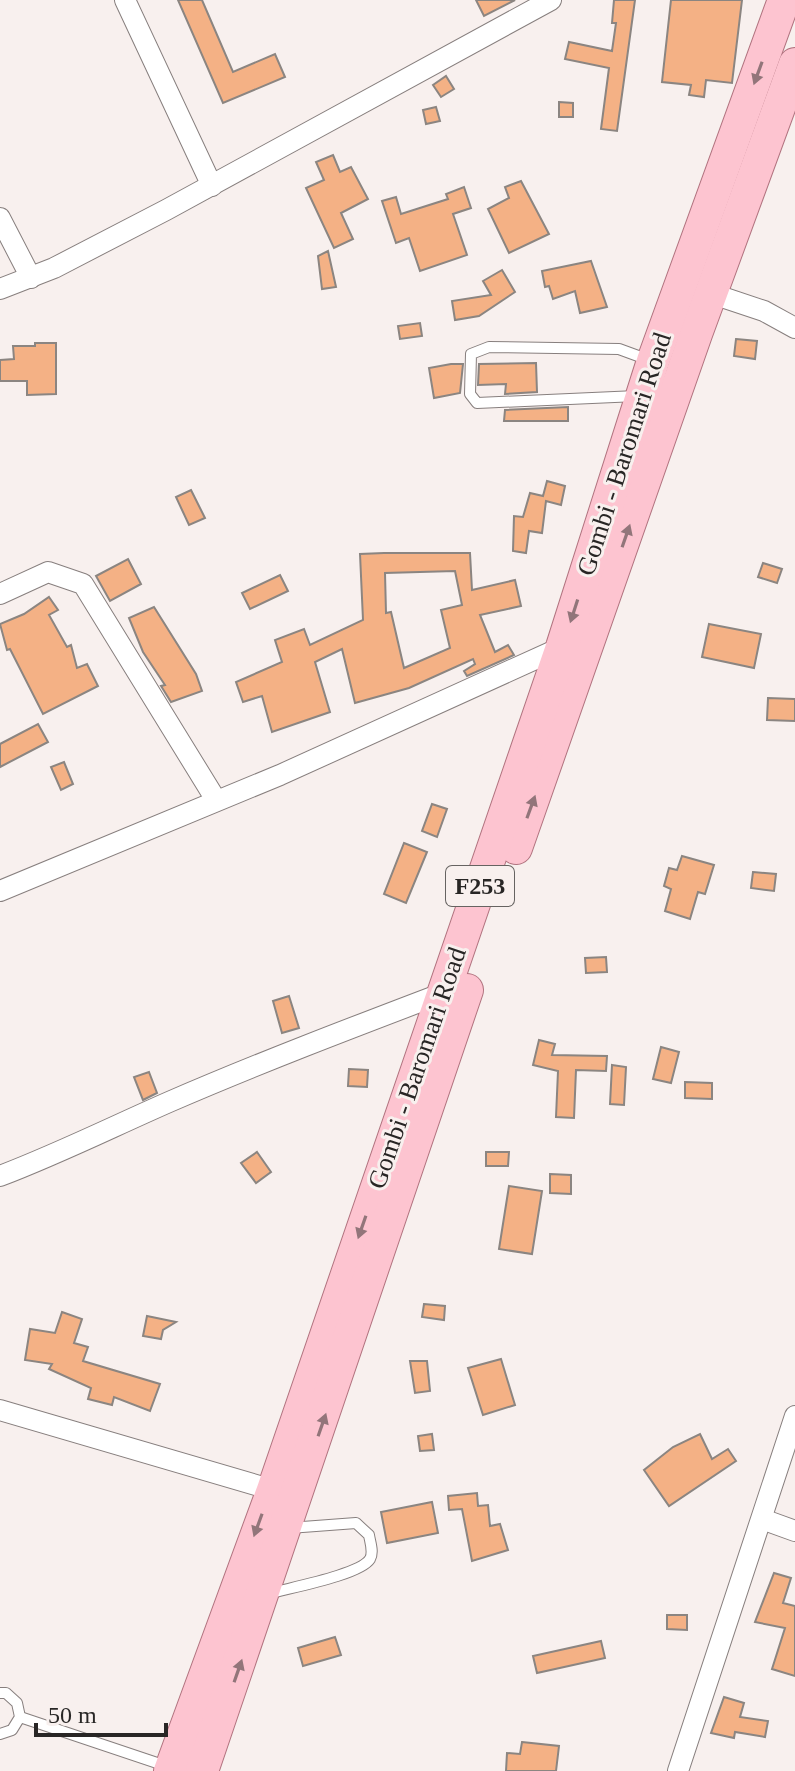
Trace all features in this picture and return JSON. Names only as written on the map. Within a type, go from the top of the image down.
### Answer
[{"type":"main road","name":"Gombi - Baromari Road","points":[[181,1770],[264,1595],[287,1528],[653,361],[784,0]]},
{"type":"main road","name":"Gombi - Baromari Road","points":[[181,1770],[443,993],[479,922],[713,294],[795,64]]},
{"type":"street","points":[[125,0],[212,186]]},
{"type":"street","points":[[0,289],[31,278],[212,186],[551,0]]},
{"type":"street","points":[[0,218],[31,278]]},
{"type":"street","points":[[713,294],[764,311],[795,328]]},
{"type":"street","points":[[0,594],[48,572],[83,584],[216,800]]},
{"type":"street","points":[[0,891],[216,800],[562,647]]},
{"type":"street","points":[[0,1176],[79,1146],[169,1102],[351,1027],[443,993]]},
{"type":"street","points":[[0,1410],[273,1490]]},
{"type":"street","points":[[678,1771],[795,1416]]},
{"type":"street","points":[[762,1519],[795,1531]]},
{"type":"lane","points":[[643,395],[477,403],[470,394],[471,354],[489,347],[619,349],[653,361]]},
{"type":"lane","points":[[264,1595],[353,1571],[369,1562],[372,1554],[369,1535],[356,1523],[287,1528]]},
{"type":"lane","points":[[0,1693],[6,1693],[17,1703],[20,1717],[12,1730],[0,1734]]},
{"type":"lane","points":[[20,1717],[181,1770]]},
{"type":"building","points":[[178,0],[202,0],[233,72],[275,54],[285,77],[223,103]]},
{"type":"building","points":[[476,0],[515,0],[484,16]]},
{"type":"building","points":[[614,0],[635,0],[617,131],[601,129],[609,68],[565,59],[569,42],[612,51],[616,23],[612,23]]},
{"type":"building","points":[[671,0],[742,0],[732,83],[706,80],[704,97],[689,95],[691,85],[662,82]]},
{"type":"building","points":[[446,76],[454,89],[441,97],[433,85]]},
{"type":"building","points":[[559,102],[573,103],[573,117],[559,117]]},
{"type":"building","points":[[436,107],[440,121],[426,124],[423,110]]},
{"type":"building","points":[[333,155],[340,172],[351,167],[368,199],[341,213],[353,239],[334,248],[306,188],[324,180],[316,162]]},
{"type":"building","points":[[521,181],[549,234],[509,253],[488,209],[509,198],[505,187]]},
{"type":"building","points":[[464,187],[471,208],[453,214],[467,255],[420,271],[409,238],[396,243],[382,201],[396,197],[401,214],[448,199],[446,194]]},
{"type":"building","points":[[328,251],[336,287],[322,289],[318,256]]},
{"type":"building","points":[[591,261],[607,307],[580,313],[575,291],[553,299],[549,286],[545,287],[542,271]]},
{"type":"building","points":[[502,270],[515,292],[479,316],[455,320],[452,301],[491,295],[483,281]]},
{"type":"building","points":[[420,323],[422,336],[400,339],[398,326]]},
{"type":"building","points":[[736,339],[757,341],[755,359],[734,356]]},
{"type":"building","points":[[35,343],[56,343],[56,394],[27,395],[27,381],[0,381],[0,360],[14,359],[13,346],[35,346]]},
{"type":"building","points":[[536,363],[537,392],[505,394],[506,384],[478,385],[479,364]]},
{"type":"building","points":[[463,364],[460,393],[434,398],[429,368]]},
{"type":"building","points":[[568,407],[568,421],[504,421],[505,410]]},
{"type":"building","points":[[547,481],[565,486],[561,505],[546,501],[542,533],[529,531],[526,553],[513,551],[514,516],[523,517],[530,493],[543,496]]},
{"type":"building","points":[[191,490],[205,518],[189,525],[176,497]]},
{"type":"building","points":[[470,553],[472,590],[515,580],[521,606],[480,615],[495,652],[508,645],[514,655],[467,676],[464,671],[475,664],[473,659],[409,688],[355,703],[342,649],[315,662],[330,712],[272,732],[262,696],[243,702],[236,682],[282,662],[275,640],[304,629],[310,645],[363,620],[360,554]],"holes":[[[455,571],[462,605],[441,610],[450,648],[404,668],[391,612],[386,613],[385,573]]]},
{"type":"building","points":[[128,559],[141,584],[110,601],[96,576]]},
{"type":"building","points":[[763,563],[782,569],[777,583],[758,577]]},
{"type":"building","points":[[280,575],[288,591],[250,609],[242,593]]},
{"type":"building","points":[[49,597],[58,610],[49,615],[67,647],[71,645],[77,668],[87,664],[98,686],[43,714],[10,649],[7,650],[0,624],[24,614]]},
{"type":"building","points":[[154,607],[196,674],[202,691],[171,702],[161,686],[165,685],[143,652],[129,618]]},
{"type":"building","points":[[709,624],[761,634],[754,668],[702,657]]},
{"type":"building","points":[[768,698],[795,699],[795,721],[767,720]]},
{"type":"building","points":[[38,724],[48,742],[0,767],[0,744]]},
{"type":"building","points":[[64,762],[73,784],[61,790],[51,767]]},
{"type":"building","points":[[432,804],[447,809],[437,837],[422,831]]},
{"type":"building","points":[[404,843],[427,852],[406,903],[384,894]]},
{"type":"building","points":[[682,856],[714,865],[705,894],[698,892],[690,919],[665,911],[671,889],[664,886],[669,868],[677,870]]},
{"type":"building","points":[[753,872],[776,874],[774,891],[751,888]]},
{"type":"building","points":[[606,957],[607,972],[586,973],[585,958]]},
{"type":"building","points":[[289,996],[299,1028],[282,1033],[273,1001]]},
{"type":"building","points":[[539,1040],[555,1044],[552,1055],[607,1056],[606,1071],[576,1070],[574,1118],[556,1117],[558,1071],[533,1065]]},
{"type":"building","points":[[661,1047],[679,1052],[671,1083],[653,1079]]},
{"type":"building","points":[[612,1065],[626,1067],[624,1105],[610,1104]]},
{"type":"building","points":[[349,1069],[368,1070],[367,1087],[348,1086]]},
{"type":"building","points":[[149,1072],[157,1093],[143,1100],[134,1077]]},
{"type":"building","points":[[685,1082],[712,1083],[712,1099],[685,1098]]},
{"type":"building","points":[[257,1152],[271,1172],[256,1183],[241,1163]]},
{"type":"building","points":[[486,1152],[509,1152],[508,1166],[486,1166]]},
{"type":"building","points":[[550,1174],[571,1175],[571,1194],[550,1193]]},
{"type":"building","points":[[509,1186],[542,1191],[532,1254],[499,1249]]},
{"type":"building","points":[[424,1304],[445,1306],[444,1320],[422,1317]]},
{"type":"building","points":[[62,1312],[82,1319],[74,1343],[88,1347],[83,1361],[160,1384],[150,1411],[114,1397],[112,1405],[88,1399],[91,1388],[49,1369],[52,1364],[25,1360],[30,1329],[55,1333]]},
{"type":"building","points":[[147,1316],[176,1322],[163,1330],[161,1339],[143,1336]]},
{"type":"building","points":[[501,1359],[515,1405],[483,1415],[468,1368]]},
{"type":"building","points":[[410,1361],[427,1361],[430,1391],[415,1393]]},
{"type":"building","points":[[432,1434],[434,1450],[420,1451],[418,1436]]},
{"type":"building","points":[[700,1434],[712,1459],[728,1449],[736,1461],[669,1506],[644,1470],[673,1447]]},
{"type":"building","points":[[477,1493],[478,1506],[488,1505],[490,1526],[500,1524],[508,1550],[472,1561],[462,1509],[449,1510],[448,1496]]},
{"type":"building","points":[[432,1502],[438,1533],[387,1543],[381,1512]]},
{"type":"building","points":[[774,1573],[791,1578],[783,1603],[795,1606],[795,1676],[772,1669],[785,1628],[755,1622]]},
{"type":"building","points":[[667,1615],[687,1615],[687,1630],[667,1629]]},
{"type":"building","points":[[335,1637],[341,1655],[303,1666],[298,1648]]},
{"type":"building","points":[[601,1641],[605,1658],[537,1673],[533,1656]]},
{"type":"building","points":[[724,1697],[744,1703],[740,1717],[768,1721],[765,1737],[735,1732],[734,1738],[711,1733]]},
{"type":"building","points":[[522,1742],[559,1746],[556,1771],[506,1771],[507,1753],[520,1754]]}]
